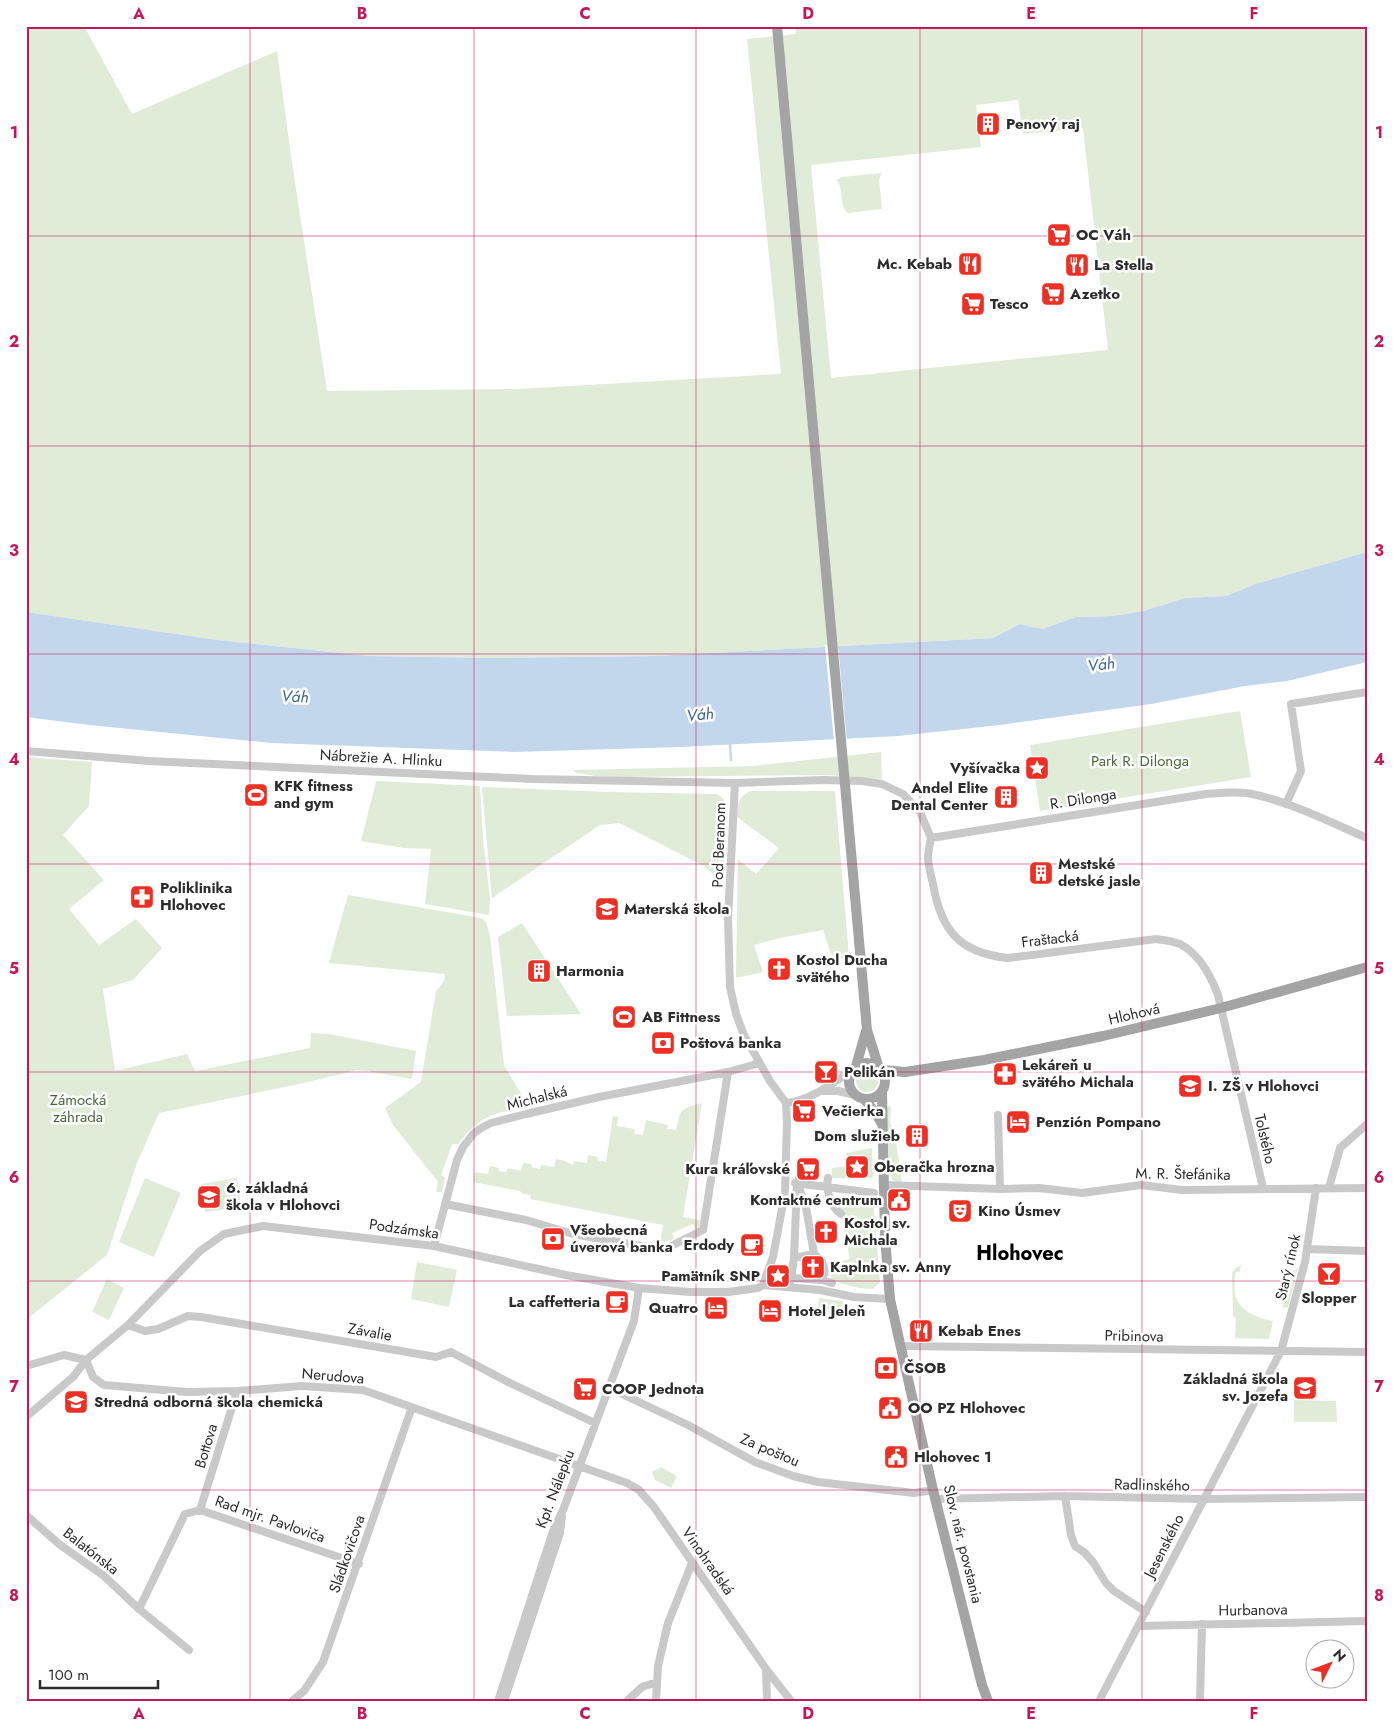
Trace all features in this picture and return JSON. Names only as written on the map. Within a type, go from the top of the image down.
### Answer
[{"type":"main road","points":[[777,26],[867,1030],[880,1068],[885,1075],[884,1088],[874,1098],[860,1097]]},
{"type":"main road","name":"Hlohová","points":[[880,1068],[905,1072],[984,1060],[1103,1036],[1222,1008],[1367,968]]},
{"type":"main road","points":[[867,1030],[849,1082],[850,1087],[875,1112],[882,1125]]},
{"type":"main road","points":[[854,1069],[866,1062],[880,1068]]},
{"type":"main road","name":"Hlohová","points":[[884,1088],[905,1072]]},
{"type":"main road","name":"Slov. nár. povstania","points":[[884,1088],[882,1125],[885,1238],[890,1299],[934,1494],[980,1677],[988,1701]]},
{"type":"street","points":[[1286,804],[1301,771],[1291,704],[1367,692]]},
{"type":"street","name":"Nábrežie A. Hlinku","points":[[26,751],[149,762],[607,782],[735,783],[823,780],[882,784],[903,794],[920,812],[931,838]]},
{"type":"street","name":"Pod Beranom","points":[[735,783],[728,918],[729,974],[736,1014],[746,1037],[760,1063],[786,1103]]},
{"type":"street","name":"R. Dilonga","points":[[931,838],[1206,794],[1231,792],[1252,794],[1286,804],[1367,838]]},
{"type":"street","name":"Fraštacká","points":[[931,838],[928,857],[936,905],[948,929],[969,947],[986,954],[1008,958],[1156,939],[1174,942],[1187,949],[1206,970],[1217,992],[1222,1008]]},
{"type":"street","name":"Tolstého","points":[[1222,1008],[1263,1188]]},
{"type":"street","name":"Michalská","points":[[434,1246],[456,1160],[474,1133],[483,1127],[526,1114],[598,1097],[728,1072],[760,1063]]},
{"type":"street","points":[[763,1285],[772,1257],[785,1193],[786,1103],[794,1102],[820,1091],[854,1069]]},
{"type":"street","name":"Podzámska","points":[[445,1204],[526,1220],[573,1234],[663,1250],[704,1230],[728,1072]]},
{"type":"street","points":[[820,1091],[838,1091],[860,1097]]},
{"type":"street","points":[[998,1115],[1000,1189]]},
{"type":"street","points":[[1329,1188],[1340,1148],[1367,1124]]},
{"type":"street","points":[[828,1178],[826,1187],[834,1210],[841,1214]]},
{"type":"street","points":[[797,1181],[874,1193]]},
{"type":"street","points":[[797,1181],[806,1207],[814,1254],[822,1261],[828,1271],[822,1280]]},
{"type":"street","points":[[797,1181],[794,1258],[791,1279],[822,1280],[832,1283]]},
{"type":"street","name":"M. R. Štefánika","points":[[884,1185],[1000,1189],[1039,1188],[1082,1192],[1141,1185],[1182,1190],[1367,1188]]},
{"type":"street","name":"Starý rínok","points":[[1280,1351],[1305,1262],[1316,1188]]},
{"type":"street","points":[[796,1212],[806,1207]]},
{"type":"street","name":"Podzámska","points":[[86,1360],[128,1325],[200,1251],[224,1234],[263,1226],[434,1246],[566,1275],[639,1288],[691,1292],[728,1292],[758,1288],[763,1285],[820,1290],[854,1297],[890,1299]]},
{"type":"street","points":[[1307,1249],[1367,1251]]},
{"type":"street","points":[[794,1258],[814,1254]]},
{"type":"street","name":"Kpt. Nálepku","points":[[498,1701],[553,1531],[563,1510],[634,1321],[639,1288]]},
{"type":"street","name":"Závalie","points":[[128,1325],[145,1331],[158,1329],[188,1316],[201,1317],[436,1357],[451,1352],[510,1383],[595,1423]]},
{"type":"street","name":"Pribinova","points":[[900,1346],[1367,1352]]},
{"type":"street","name":"Jesenského","points":[[1100,1701],[1280,1351]]},
{"type":"street","points":[[26,1366],[64,1355],[86,1360],[74,1377],[26,1417]]},
{"type":"street","name":"Nerudova","points":[[86,1360],[93,1377],[104,1385],[186,1392],[238,1391],[302,1386],[363,1390],[578,1467]]},
{"type":"street","name":"Za poštou","points":[[609,1388],[688,1426],[755,1462],[793,1476],[818,1482],[934,1494]]},
{"type":"street","name":"Bottova","points":[[200,1510],[238,1391]]},
{"type":"street","name":"Sládkovičova","points":[[292,1701],[304,1691],[324,1662],[412,1407]]},
{"type":"street","name":"Vinohradská","points":[[578,1467],[626,1482],[639,1490],[654,1507],[766,1669],[791,1701]]},
{"type":"street","name":"Radlinského","points":[[934,1494],[1203,1499],[1367,1497]]},
{"type":"street","points":[[1065,1496],[1071,1535],[1075,1546],[1093,1562],[1106,1583],[1114,1591],[1146,1612]]},
{"type":"street","points":[[139,1609],[185,1514],[200,1510]]},
{"type":"street","name":"Rad mjr. Pavloviča","points":[[200,1510],[359,1564]]},
{"type":"street","points":[[504,1701],[560,1533],[563,1510]]},
{"type":"street","name":"Balatónska","points":[[26,1515],[59,1544],[104,1576],[139,1609],[189,1650]]},
{"type":"street","points":[[656,1701],[658,1666],[668,1623],[692,1563]]},
{"type":"street","name":"Hurbanova","points":[[1139,1626],[1367,1621]]},
{"type":"street","points":[[1200,1701],[1202,1624]]},
{"type":"street","points":[[766,1669],[766,1701]]},
{"type":"street","points":[[627,1701],[642,1687],[657,1682]]},
{"type":"green space","points":[[26,26],[84,26],[132,114],[277,51],[327,391],[517,389],[781,374],[747,39],[796,34],[795,26],[1367,26],[1367,552],[1255,584],[1226,596],[1185,598],[1143,611],[1112,616],[1076,617],[1042,629],[1020,624],[993,638],[655,656],[496,658],[369,656],[218,640],[26,612]],"holes":[[[1018,100],[1023,134],[1083,128],[1108,350],[831,378],[811,165],[981,147],[976,105]]]},
{"type":"green space","points":[[882,173],[879,179],[882,209],[848,213],[843,206],[839,184],[836,180],[842,177]]},
{"type":"green space","name":"Park R. Dilonga","points":[[1240,711],[1251,777],[1040,811],[1030,745]]},
{"type":"green space","points":[[881,752],[882,779],[826,775],[617,777],[574,772],[574,770],[753,766]]},
{"type":"green space","name":"Zámocká záhrada","points":[[26,757],[92,762],[89,806],[63,835],[104,880],[69,909],[99,945],[136,919],[162,948],[133,980],[103,989],[115,1071],[187,1054],[195,1071],[310,1048],[311,1033],[329,1034],[416,1051],[412,1079],[357,1070],[159,1113],[137,1163],[107,1255],[26,1320]]},
{"type":"green space","points":[[376,781],[480,786],[483,839],[490,899],[489,915],[425,904],[431,849],[404,848],[361,841]]},
{"type":"green space","points":[[482,788],[716,794],[725,801],[723,884],[704,866],[619,823],[600,825],[492,898]]},
{"type":"green space","points":[[751,791],[835,791],[849,957],[833,961],[823,930],[754,945],[763,972],[736,978],[738,859],[756,874],[779,848],[737,817],[741,798]]},
{"type":"green space","points":[[348,895],[481,918],[486,922],[490,936],[504,1065],[529,1107],[506,1111],[489,1117],[474,1127],[458,1144],[452,1144],[441,1176],[445,1177],[442,1192],[436,1192],[438,1182],[393,1125],[385,1108],[421,1082],[436,991],[444,981],[445,974],[329,963]]},
{"type":"green space","points":[[522,923],[581,1014],[507,1016],[498,937]]},
{"type":"green space","points":[[867,1070],[875,1073],[878,1081],[875,1089],[867,1092],[859,1089],[856,1081],[859,1073]]},
{"type":"green space","points":[[702,1103],[683,1217],[700,1220],[699,1228],[696,1230],[693,1224],[672,1233],[674,1239],[660,1243],[663,1225],[530,1199],[531,1195],[523,1194],[520,1191],[473,1182],[475,1172],[488,1174],[490,1166],[499,1168],[498,1171],[506,1172],[508,1168],[521,1171],[523,1163],[532,1164],[531,1167],[540,1169],[541,1165],[554,1167],[556,1159],[573,1165],[574,1161],[587,1163],[588,1155],[598,1157],[597,1160],[606,1162],[613,1116],[618,1117],[617,1126],[635,1129],[634,1134],[643,1135],[646,1120],[668,1125],[667,1129],[676,1130],[682,1111]]},
{"type":"green space","points":[[891,1106],[890,1122],[895,1135],[902,1183],[894,1181],[890,1173],[886,1107]]},
{"type":"green space","points":[[872,1148],[873,1178],[832,1178],[832,1168],[847,1166],[846,1153]]},
{"type":"green space","points":[[145,1178],[181,1193],[154,1257],[119,1242]]},
{"type":"green space","points":[[237,1178],[241,1207],[205,1212],[201,1184]]},
{"type":"green space","points":[[837,1196],[867,1196],[873,1200],[880,1282],[873,1289],[859,1288],[832,1281],[829,1264],[850,1259]]},
{"type":"green space","points":[[417,1262],[457,1270],[449,1307],[411,1299]]},
{"type":"green space","points":[[1241,1265],[1240,1271],[1235,1273],[1237,1300],[1250,1313],[1273,1321],[1269,1339],[1235,1338],[1236,1319],[1233,1315],[1232,1273]]},
{"type":"green space","points":[[1298,1267],[1288,1307],[1282,1308],[1286,1279]]},
{"type":"green space","points":[[107,1279],[124,1288],[109,1320],[92,1312]]},
{"type":"green space","points":[[819,1298],[843,1301],[843,1313],[818,1311]]},
{"type":"green space","points":[[1294,1400],[1336,1401],[1337,1422],[1294,1422]]},
{"type":"green space","points":[[661,1467],[677,1476],[671,1488],[655,1480],[652,1472]]},
{"type":"water","name":"Váh","points":[[1367,552],[1367,662],[1287,681],[1245,686],[1151,704],[1000,725],[898,736],[681,747],[514,752],[272,743],[26,717],[26,612],[218,640],[369,656],[496,658],[655,656],[993,638],[1020,624],[1042,629],[1076,617],[1112,616],[1143,611],[1185,598],[1226,596],[1255,584]]},
{"type":"pier","points":[[825,645],[838,645],[847,742],[834,742]]},
{"type":"waterway","points":[[730,745],[731,760]]},
{"type":"place","name":"Penový raj","points":[[988,124]]},
{"type":"place","name":"OC Váh","points":[[1059,235]]},
{"type":"place","name":"Mc. Kebab","points":[[970,264]]},
{"type":"place","name":"La Stella","points":[[1077,265]]},
{"type":"place","name":"Azetko","points":[[1053,294]]},
{"type":"place","name":"Tesco","points":[[973,304]]},
{"type":"place","name":"Vyšívačka","points":[[1037,768]]},
{"type":"place","name":"KFK fitness and gym","points":[[256,795]]},
{"type":"place","name":"Andel Elite Dental Center","points":[[1006,797]]},
{"type":"place","name":"Mestské detské jasle","points":[[1041,873]]},
{"type":"place","name":"Poliklinika Hlohovec","points":[[142,897]]},
{"type":"place","name":"Materská škola","points":[[607,909]]},
{"type":"place","name":"Kostol Ducha svätého","points":[[779,969]]},
{"type":"place","name":"Harmonia","points":[[539,971]]},
{"type":"place","name":"AB Fittness","points":[[624,1017]]},
{"type":"place","name":"Poštová banka","points":[[663,1043]]},
{"type":"place","name":"Pelikán","points":[[826,1072]]},
{"type":"place","name":"Lekáreň u svätého Michala","points":[[1005,1074]]},
{"type":"place","name":"I. ZŠ v Hlohovci","points":[[1190,1086]]},
{"type":"place","name":"Večierka","points":[[804,1111]]},
{"type":"place","name":"Penzión Pompano","points":[[1018,1122]]},
{"type":"place","name":"Dom služieb","points":[[917,1136]]},
{"type":"place","name":"Oberačka hrozna","points":[[857,1167]]},
{"type":"place","name":"Kura kráľovské","points":[[808,1169]]},
{"type":"place","name":"6. základná škola v Hlohovci","points":[[209,1197]]},
{"type":"place","name":"Kontaktné centrum","points":[[899,1200]]},
{"type":"place","name":"Kino Úsmev","points":[[960,1211]]},
{"type":"place","name":"Kostol sv. Michala","points":[[826,1232]]},
{"type":"place","name":"Všeobecná úverová banka","points":[[553,1239]]},
{"type":"place","name":"Erdody","points":[[752,1245]]},
{"type":"place","name":"Kaplnka sv. Anny","points":[[813,1267]]},
{"type":"place","name":"Slopper","points":[[1329,1274]]},
{"type":"place","name":"Pamätník SNP","points":[[778,1276]]},
{"type":"place","name":"La caffetteria","points":[[617,1302]]},
{"type":"place","name":"Quatro","points":[[716,1308]]},
{"type":"place","name":"Hotel Jeleň","points":[[770,1311]]},
{"type":"place","name":"Kebab Enes","points":[[921,1331]]},
{"type":"place","name":"ČSOB","points":[[886,1368]]},
{"type":"place","name":"Základná škola sv. Jozefa","points":[[1305,1388]]},
{"type":"place","name":"COOP Jednota","points":[[585,1389]]},
{"type":"place","name":"Stredná odborná škola chemická","points":[[76,1402]]},
{"type":"place","name":"OO PZ Hlohovec","points":[[890,1408]]},
{"type":"place","name":"Hlohovec 1","points":[[896,1457]]},
{"type":"district","name":"Hlohovec","points":[[1020,1253]]}]
